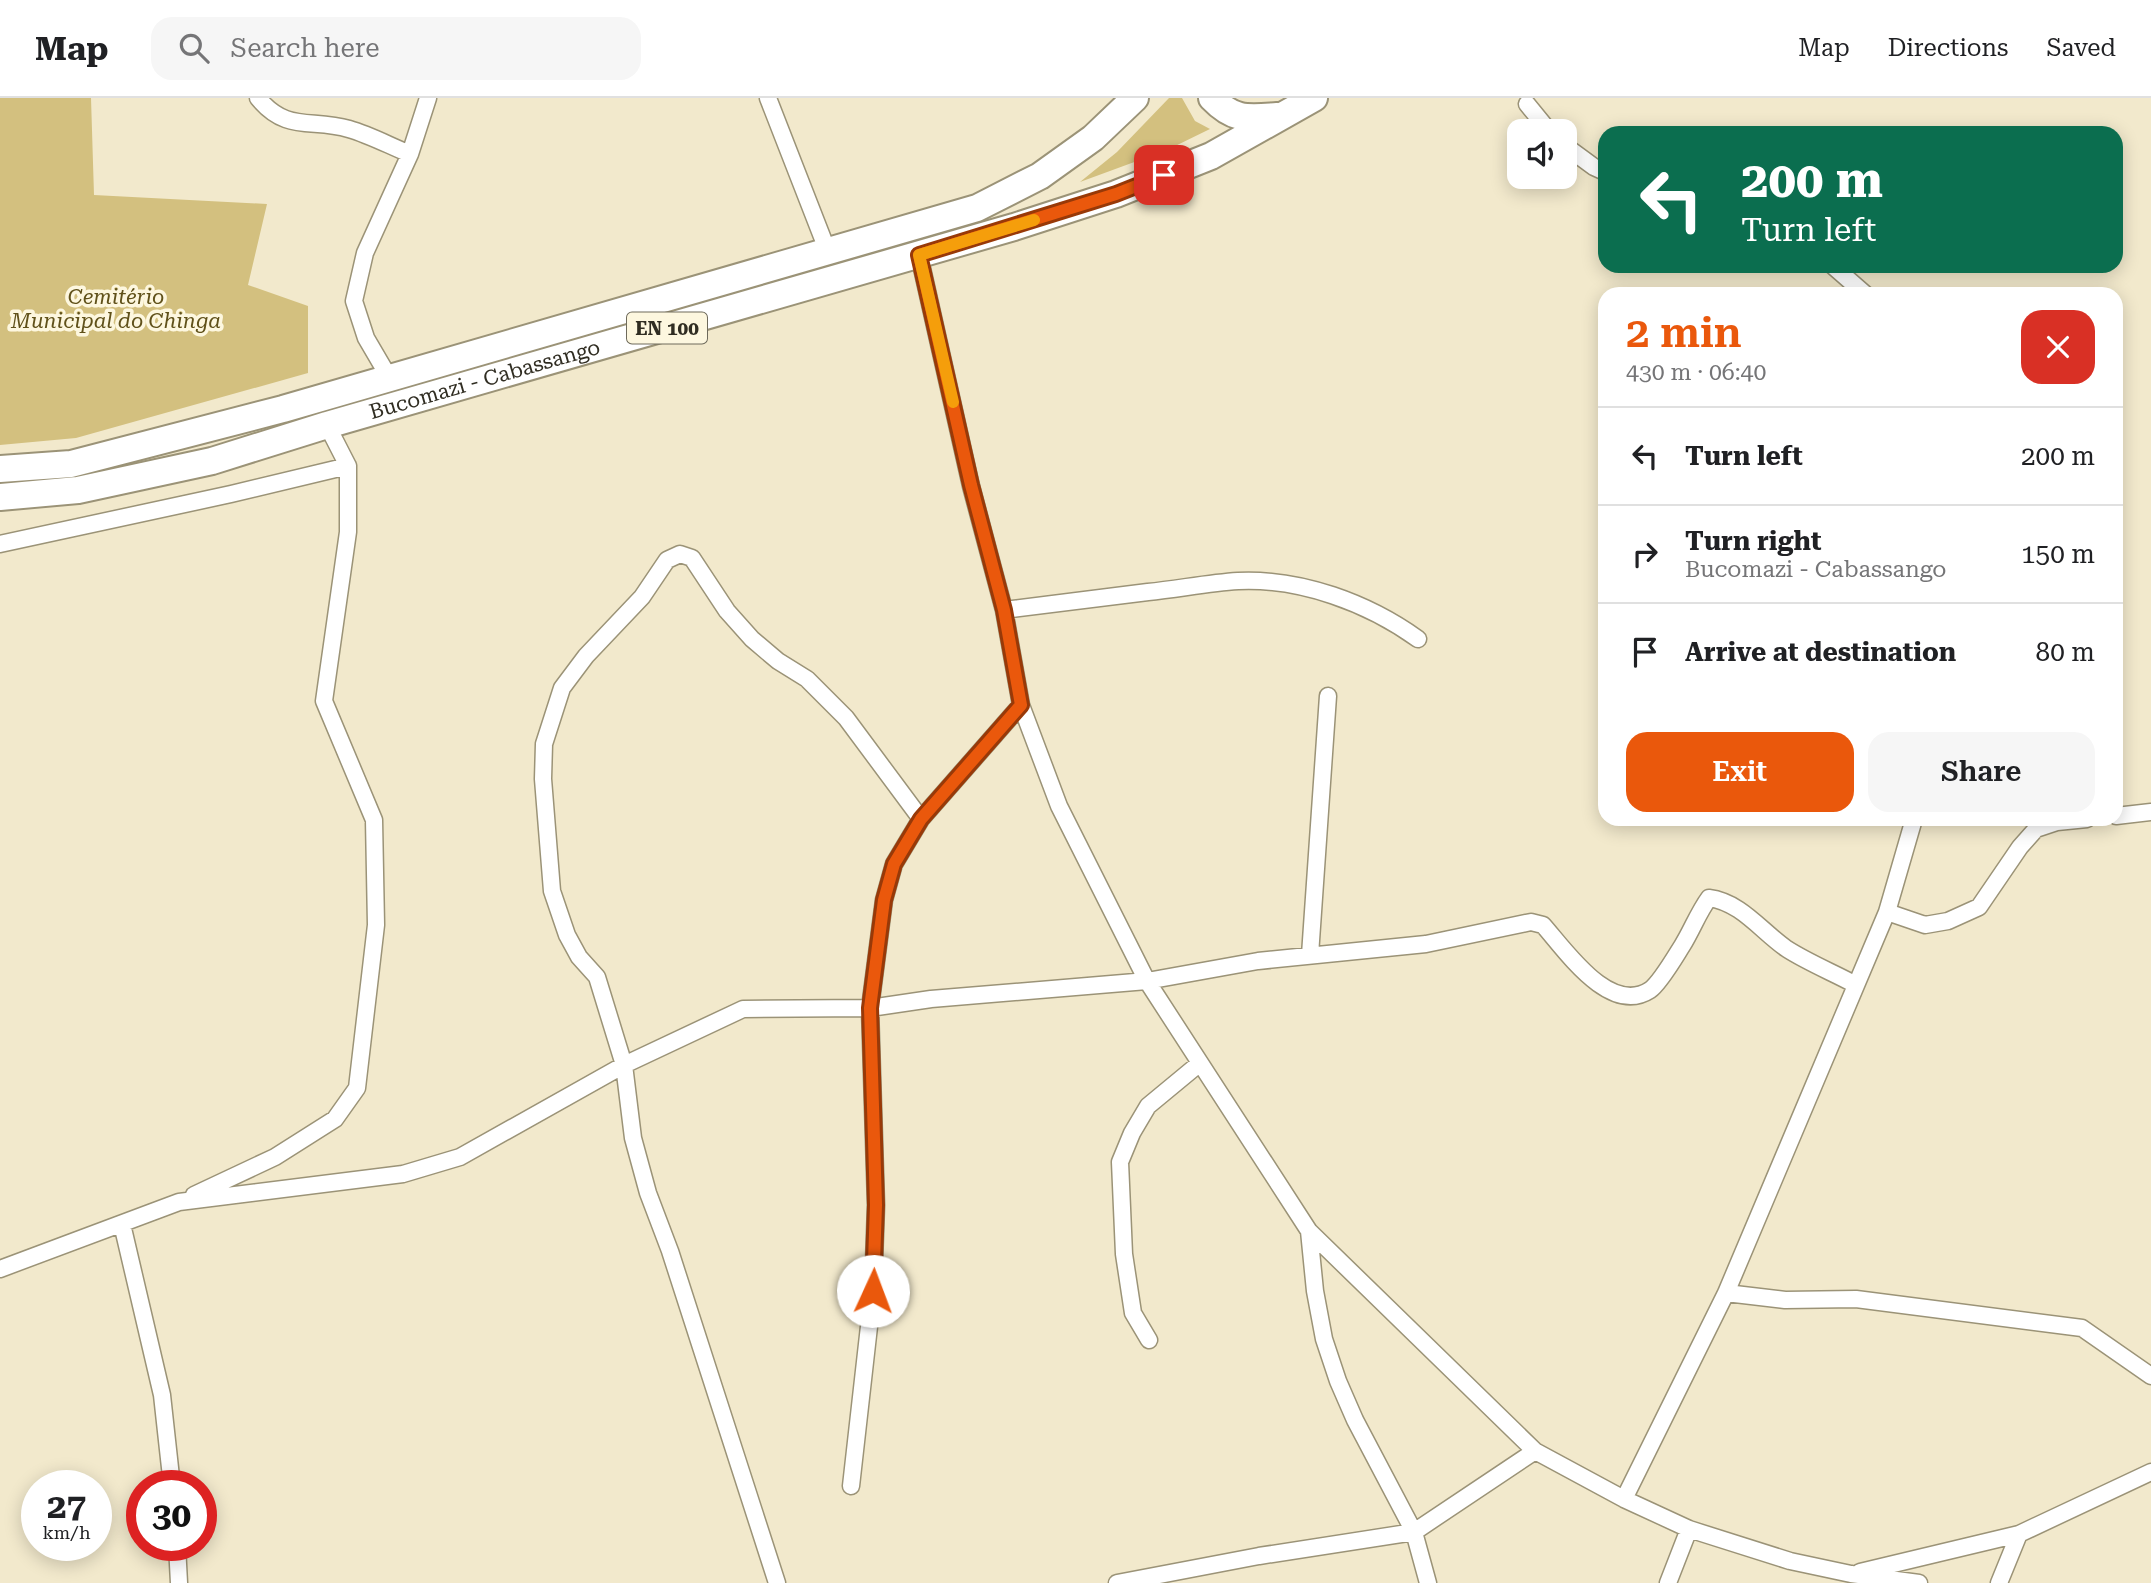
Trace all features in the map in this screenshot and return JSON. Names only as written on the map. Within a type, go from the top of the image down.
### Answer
[{"type":"main road","name":"Bucomazi - Cabassango","points":[[0,469],[71,464],[283,409],[977,208],[1040,176],[1093,138],[1135,98]]},
{"type":"main road","points":[[1212,98],[1223,109],[1243,118],[1286,115]]},
{"type":"main road","name":"Bucomazi - Cabassango","points":[[0,497],[78,490],[212,461],[327,425],[919,255],[1116,194],[1211,156],[1314,98]]},
{"type":"street","points":[[258,98],[268,110],[284,120],[348,128],[410,154]]},
{"type":"street","points":[[390,379],[366,338],[354,301],[365,253],[410,154],[428,98]]},
{"type":"street","points":[[768,98],[828,252]]},
{"type":"street","points":[[1522,100],[1539,119]]},
{"type":"street","points":[[1577,155],[1598,169]]},
{"type":"street","points":[[919,255],[971,485],[1004,610],[1021,705],[1059,806],[1147,981],[1309,1231],[1535,1451],[1624,1499],[1689,1529],[1790,1561],[1852,1574],[1919,1583]]},
{"type":"street","points":[[1841,273],[1857,287]]},
{"type":"street","points":[[0,1269],[180,1202],[275,1157],[335,1119],[357,1088],[376,925],[374,820],[324,701],[348,532],[348,466],[327,425]]},
{"type":"street","points":[[0,544],[348,466]]},
{"type":"street","points":[[777,1583],[670,1251],[648,1193],[633,1138],[624,1065],[597,977],[573,946],[552,891],[543,779],[544,744],[562,688],[586,656],[642,597],[667,560],[680,554],[692,558],[727,611],[752,639],[778,661],[807,679],[846,718],[921,819]]},
{"type":"street","points":[[1004,610],[1239,581],[1282,584],[1347,601],[1392,621],[1418,639]]},
{"type":"street","points":[[1310,955],[1328,696]]},
{"type":"street","points":[[851,1486],[873,1291],[876,1205],[870,1008],[887,888],[894,864],[921,819],[1021,705]]},
{"type":"street","points":[[2123,815],[2151,812]]},
{"type":"street","points":[[1624,1499],[1727,1293],[1887,912],[1912,826]]},
{"type":"street","points":[[1887,912],[1925,925],[1948,921],[1979,907],[2020,847],[2036,829],[2045,826]]},
{"type":"street","points":[[180,1202],[403,1174],[460,1157],[624,1065],[743,1009],[870,1008],[931,999],[1147,981],[1258,961],[1426,944],[1531,922],[1543,925],[1593,981],[1619,995],[1636,996],[1652,989],[1683,945],[1709,898],[1721,900],[1739,910],[1787,949],[1856,985]]},
{"type":"street","points":[[1149,1340],[1133,1313],[1124,1254],[1119,1162],[1148,1107],[1200,1063]]},
{"type":"street","points":[[122,1224],[162,1395],[170,1470]]},
{"type":"street","points":[[1309,1231],[1315,1291],[1324,1339],[1338,1381],[1355,1420],[1413,1532],[1428,1583]]},
{"type":"street","points":[[1727,1293],[1785,1300],[1856,1299],[2082,1328],[2151,1376]]},
{"type":"street","points":[[1117,1583],[1259,1556],[1413,1532],[1535,1451]]},
{"type":"street","points":[[1852,1574],[2019,1534],[2151,1472]]},
{"type":"street","points":[[1668,1583],[1689,1529]]},
{"type":"street","points":[[1999,1583],[2019,1534]]},
{"type":"street","points":[[178,1561],[179,1583]]},
{"type":"green space","name":"Cemitério Municipal do Chinga","points":[[0,98],[91,98],[94,195],[267,204],[248,285],[308,306],[308,373],[76,438],[0,445]]},
{"type":"green space","points":[[1169,98],[1182,98],[1195,121],[1210,129],[1167,150],[1080,182],[1117,152]]},
{"type":"slow traffic","points":[[953,402],[919,255],[1034,220]]},
{"type":"route","points":[[873,1291],[876,1205],[870,1008],[884,900],[894,864],[921,819],[1021,705],[1004,610],[971,485],[919,255],[1116,194],[1164,175]]}]
